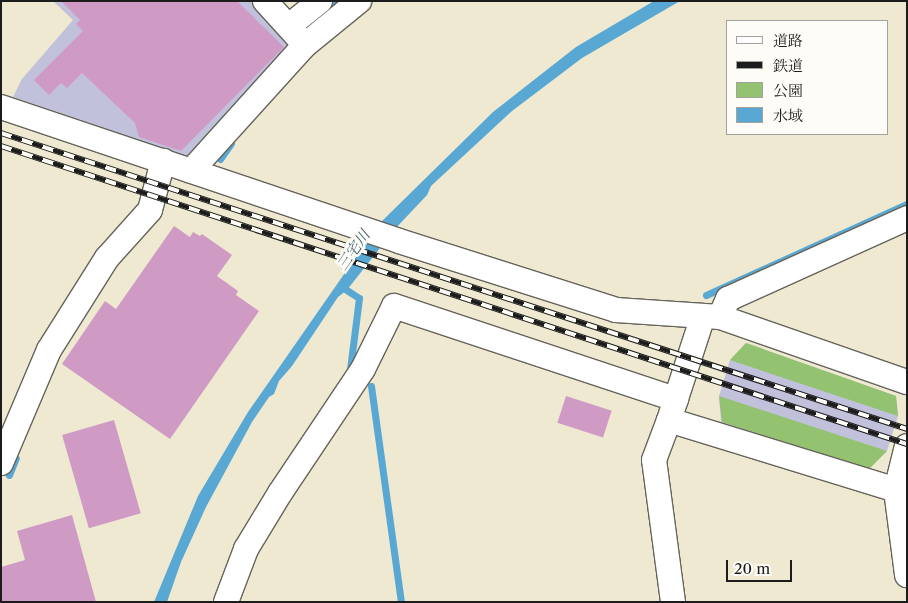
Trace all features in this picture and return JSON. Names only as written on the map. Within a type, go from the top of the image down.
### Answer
[{"type":"street","points":[[266,1],[305,45]]},
{"type":"street","points":[[289,26],[320,1]]},
{"type":"street","points":[[191,170],[305,45],[359,1]]},
{"type":"street","points":[[1,107],[399,241],[616,310],[712,316],[907,382]]},
{"type":"street","points":[[1,463],[50,350],[107,258],[150,210],[163,161]]},
{"type":"street","points":[[673,602],[654,460],[672,409],[712,316],[728,299],[907,218]]},
{"type":"street","points":[[226,602],[246,550],[280,493],[363,369],[394,306],[901,491]]},
{"type":"street","points":[[907,446],[901,491],[907,576]]},
{"type":"shaded area","points":[[53,1],[251,1],[291,45],[211,130],[189,157],[13,97],[22,79],[73,20]]},
{"type":"shaded area","points":[[746,343],[896,396],[898,416],[887,451],[869,469],[721,422],[719,396],[730,360]]},
{"type":"green space","points":[[746,343],[896,396],[898,416],[730,360]]},
{"type":"green space","points":[[719,396],[887,451],[869,469],[722,422]]},
{"type":"water","points":[[654,1],[680,1],[582,58],[512,111],[431,186],[427,195],[394,230],[347,290],[338,297],[292,366],[279,381],[274,394],[269,397],[252,422],[206,507],[181,562],[167,602],[154,602],[198,496],[248,412],[379,224],[493,112],[576,47]]},
{"type":"building","points":[[61,1],[237,1],[284,47],[181,151],[139,137],[135,123],[82,73],[67,88],[61,83],[49,95],[34,80],[83,31],[76,24],[80,20]]},
{"type":"building","points":[[174,226],[190,237],[193,232],[200,236],[202,234],[232,255],[217,276],[238,291],[236,295],[259,311],[170,439],[62,364],[105,301],[116,309]]},
{"type":"building","points":[[566,396],[612,411],[603,437],[557,423]]},
{"type":"building","points":[[114,420],[141,513],[89,528],[62,435]]},
{"type":"building","points":[[72,515],[96,602],[1,602],[1,567],[25,560],[17,531]]},
{"type":"waterway","points":[[322,13],[337,1]]},
{"type":"waterway","points":[[220,159],[231,143]]},
{"type":"waterway","points":[[706,295],[907,204]]},
{"type":"waterway","points":[[342,287],[359,298],[350,369]]},
{"type":"waterway","points":[[371,386],[401,602]]},
{"type":"waterway","points":[[9,475],[16,458]]},
{"type":"railway","points":[[1,133],[907,429]]},
{"type":"railway","points":[[1,146],[907,444]]},
{"type":"water label","name":"三宅川","points":[[353,250]]}]
